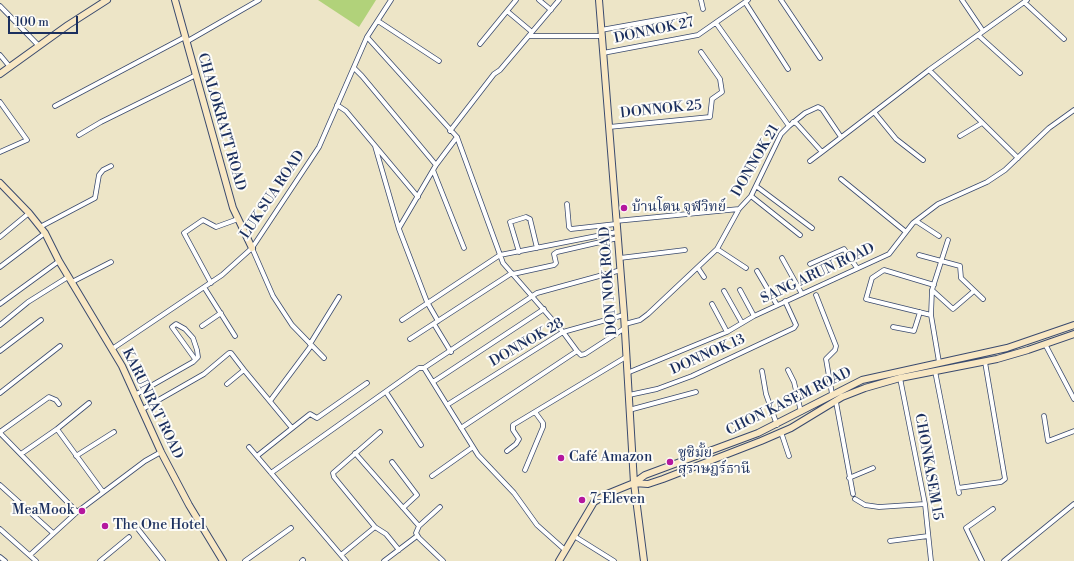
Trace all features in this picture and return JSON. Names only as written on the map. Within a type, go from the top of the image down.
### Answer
[{"type":"main road","points":[[0,74],[107,0]]},
{"type":"main road","name":"CHALOKRATT ROAD","points":[[175,0],[216,150],[238,219],[252,248]]},
{"type":"main road","name":"DON NOK ROAD","points":[[599,0],[621,270],[634,483],[643,561]]},
{"type":"main road","name":"KARUNRAT ROAD","points":[[0,183],[29,213],[44,233],[59,261],[122,366],[161,452],[189,505],[223,561]]},
{"type":"main road","name":"CHON KASEM ROAD","points":[[559,561],[594,502],[607,494],[634,483],[646,475],[734,444],[776,425],[832,394],[862,380],[1007,348],[1074,325]]},
{"type":"main road","name":"CHON KASEM ROAD","points":[[634,483],[648,484],[664,479],[781,432],[836,402],[842,397],[865,388],[900,378],[985,362],[1074,334]]},
{"type":"street","points":[[55,106],[259,0]]},
{"type":"street","name":"LUK SUA ROAD","points":[[112,349],[211,283],[241,260],[252,248],[319,147],[367,37],[391,0]]},
{"type":"street","points":[[480,44],[516,0]]},
{"type":"street","points":[[539,0],[550,10]]},
{"type":"street","points":[[450,131],[494,74],[500,70],[558,0]]},
{"type":"street","points":[[701,0],[703,9]]},
{"type":"street","points":[[781,0],[820,58]]},
{"type":"street","points":[[962,0],[983,32]]},
{"type":"street","points":[[747,1],[788,69]]},
{"type":"street","name":"DONNOK 27","points":[[603,53],[698,35],[747,1]]},
{"type":"street","points":[[810,161],[929,70],[1025,1],[1064,39]]},
{"type":"street","points":[[0,6],[39,46]]},
{"type":"street","points":[[507,11],[530,34],[556,37],[602,33],[685,15]]},
{"type":"street","points":[[378,21],[439,61]]},
{"type":"street","points":[[716,22],[789,126]]},
{"type":"street","points":[[978,35],[1020,73]]},
{"type":"street","points":[[367,37],[457,137],[503,263],[534,297],[577,351],[581,355],[585,354],[625,326]]},
{"type":"street","name":"DONNOK 25","points":[[609,127],[710,116],[712,99],[722,92],[720,79],[701,52]]},
{"type":"street","points":[[0,55],[10,67]]},
{"type":"street","points":[[354,68],[436,165]]},
{"type":"street","points":[[929,70],[1018,158]]},
{"type":"street","points":[[79,135],[101,122],[196,75]]},
{"type":"street","points":[[0,102],[27,140],[0,152]]},
{"type":"street","points":[[337,105],[346,112],[418,197]]},
{"type":"street","name":"DONNOK 21","points":[[625,326],[640,320],[648,314],[718,249],[739,209],[751,196],[781,134],[793,122],[814,108],[818,107],[822,109],[841,137]]},
{"type":"street","name":"SANG ARUN ROAD","points":[[628,373],[727,332],[754,316],[785,301],[889,254],[916,221],[938,204],[987,182],[1005,170],[1049,128],[1074,110]]},
{"type":"street","points":[[874,112],[896,139],[923,160]]},
{"type":"street","points":[[793,122],[797,124],[822,152]]},
{"type":"street","points":[[960,136],[982,123]]},
{"type":"street","points":[[399,228],[436,165],[457,137]]},
{"type":"street","points":[[375,146],[399,228],[428,302],[438,321]]},
{"type":"street","points":[[40,227],[95,198],[99,176],[103,170],[111,166]]},
{"type":"street","points":[[433,170],[464,248]]},
{"type":"street","points":[[841,178],[906,232]]},
{"type":"street","points":[[756,186],[812,228]]},
{"type":"street","points":[[751,196],[800,235]]},
{"type":"street","points":[[567,204],[569,227],[571,229],[739,209]]},
{"type":"street","points":[[0,237],[29,213]]},
{"type":"street","points":[[519,252],[510,222],[526,217],[530,219],[537,248]]},
{"type":"street","points":[[211,283],[184,233],[203,220],[206,220],[216,227],[238,219]]},
{"type":"street","points":[[916,221],[939,236]]},
{"type":"street","points":[[0,267],[44,233]]},
{"type":"street","points":[[402,320],[500,255],[617,235]]},
{"type":"street","points":[[410,339],[512,273],[554,265],[556,263],[554,254],[557,252],[617,235]]},
{"type":"street","points":[[939,362],[931,315],[933,287],[948,240]]},
{"type":"street","points":[[252,248],[273,296],[292,325],[324,358]]},
{"type":"street","points":[[718,249],[746,268]]},
{"type":"street","points":[[810,264],[844,249],[857,268]]},
{"type":"street","points":[[620,258],[685,250]]},
{"type":"street","points":[[919,255],[960,266],[961,278],[983,299]]},
{"type":"street","points":[[782,258],[802,294]]},
{"type":"street","points":[[0,304],[59,261]]},
{"type":"street","points":[[0,325],[28,302],[70,279],[111,262]]},
{"type":"street","points":[[698,268],[704,277]]},
{"type":"street","points":[[271,473],[420,368],[424,368],[451,352],[534,297],[537,293],[621,270]]},
{"type":"street","points":[[931,315],[866,299],[872,278],[884,270],[933,287],[953,309],[974,291]]},
{"type":"street","points":[[757,271],[778,305]]},
{"type":"street","points":[[204,287],[236,336]]},
{"type":"street","points":[[740,290],[754,316]]},
{"type":"street","points":[[724,291],[742,323]]},
{"type":"street","points":[[816,295],[836,346],[835,350],[826,359],[832,394]]},
{"type":"street","points":[[270,400],[311,345],[339,297]]},
{"type":"street","name":"DONNOK 13","points":[[629,395],[657,389],[692,376],[794,328],[796,325],[785,301]]},
{"type":"street","points":[[712,304],[727,332]]},
{"type":"street","points":[[433,382],[544,309]]},
{"type":"street","points":[[893,327],[914,331],[920,312]]},
{"type":"street","points":[[202,326],[221,313]]},
{"type":"street","name":"DONNOK 28","points":[[447,405],[563,332],[624,315]]},
{"type":"street","points":[[0,351],[41,320]]},
{"type":"street","points":[[135,395],[196,360],[198,356],[193,338],[185,329],[176,324],[172,327],[196,360]]},
{"type":"street","points":[[434,324],[451,352]]},
{"type":"street","points":[[1045,344],[1074,399]]},
{"type":"street","points":[[0,393],[60,346]]},
{"type":"street","points":[[461,428],[577,351]]},
{"type":"street","points":[[142,410],[204,374],[229,353],[231,353],[292,428]]},
{"type":"street","points":[[507,451],[519,440],[513,430],[513,426],[626,357]]},
{"type":"street","points":[[958,488],[1002,482],[1005,479],[985,362]]},
{"type":"street","points":[[424,368],[478,455],[514,493],[537,525],[565,550]]},
{"type":"street","points":[[227,384],[244,370]]},
{"type":"street","points":[[788,370],[794,382],[801,412]]},
{"type":"street","points":[[762,371],[766,394],[776,425]]},
{"type":"street","points":[[935,371],[958,493]]},
{"type":"street","name":"CHONKASEM 15","points":[[900,378],[925,504],[931,561]]},
{"type":"street","points":[[257,456],[310,414],[317,418],[367,383]]},
{"type":"street","points":[[386,392],[421,445]]},
{"type":"street","points":[[630,410],[696,392]]},
{"type":"street","points":[[59,404],[56,400],[49,397],[0,433],[77,512]]},
{"type":"street","points":[[836,402],[853,494]]},
{"type":"street","points":[[21,454],[57,429],[89,403]]},
{"type":"street","points":[[525,470],[543,427],[543,423],[535,412]]},
{"type":"street","points":[[1044,416],[1048,441],[1074,431]]},
{"type":"street","points":[[57,429],[103,492]]},
{"type":"street","points":[[76,456],[114,432]]},
{"type":"street","points":[[380,432],[333,473],[334,477],[375,527],[386,534],[398,550]]},
{"type":"street","points":[[781,432],[789,456]]},
{"type":"street","points":[[249,447],[346,561]]},
{"type":"street","points":[[432,476],[473,447]]},
{"type":"street","points":[[30,554],[77,512],[161,452]]},
{"type":"street","points":[[355,453],[419,526]]},
{"type":"street","points":[[392,462],[417,495],[403,508]]},
{"type":"street","points":[[849,478],[873,468]]},
{"type":"street","points":[[0,485],[52,533]]},
{"type":"street","points":[[855,499],[865,505],[879,507],[925,504]]},
{"type":"street","points":[[1004,561],[1074,504]]},
{"type":"street","points":[[440,507],[416,530],[417,536],[443,561]]},
{"type":"street","points":[[982,561],[966,528],[993,509]]},
{"type":"street","points":[[341,555],[375,527]]},
{"type":"street","points":[[245,561],[291,528]]},
{"type":"street","points":[[0,529],[30,554],[36,561]]},
{"type":"street","points":[[138,529],[163,561]]},
{"type":"street","points":[[384,561],[417,536]]},
{"type":"street","points":[[574,536],[614,561]]},
{"type":"street","points":[[890,542],[928,536]]},
{"type":"street","points":[[100,561],[129,537]]},
{"type":"street","points":[[0,557],[5,561]]},
{"type":"green space","points":[[318,0],[376,0],[359,27]]},
{"type":"place","name":"บ้านโตน จุฬวิทย์","points":[[624,208]]},
{"type":"place","name":"Café Amazon","points":[[561,458]]},
{"type":"place","name":"ซูชิมั้ย สุราษฎร์ธานี","points":[[670,462]]},
{"type":"place","name":"7-Eleven","points":[[582,500]]},
{"type":"place","name":"MeaMook","points":[[82,511]]},
{"type":"place","name":"The One Hotel","points":[[105,526]]}]
